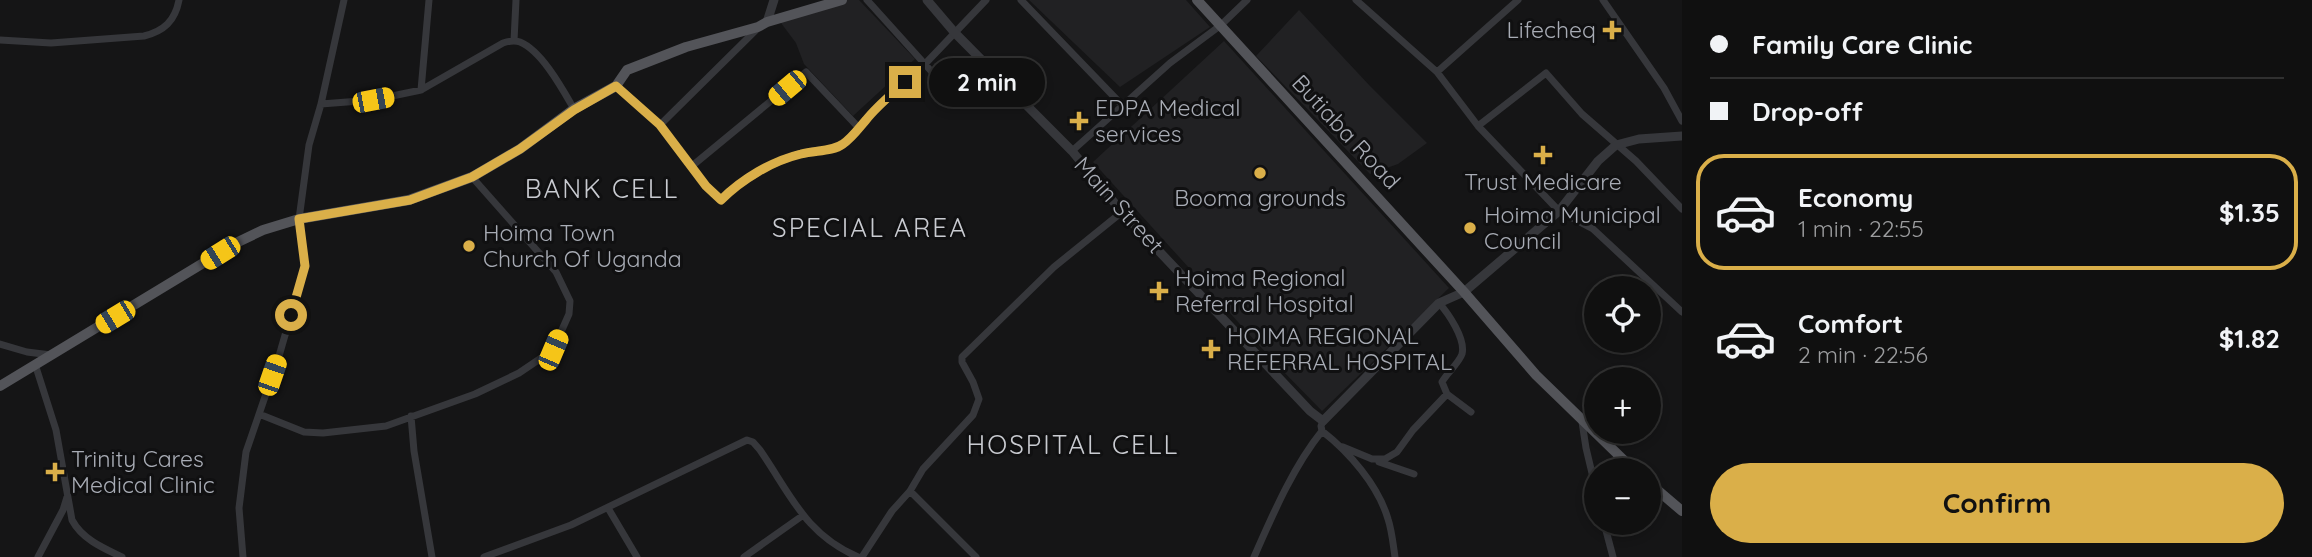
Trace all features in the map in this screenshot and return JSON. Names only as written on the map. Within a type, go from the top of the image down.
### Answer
[{"type":"main road","points":[[0,386],[238,242],[263,230],[299,219],[410,200],[472,177],[520,149],[574,110],[616,86],[627,71],[657,57],[842,0]]},
{"type":"main road","name":"Butiaba Road","points":[[1197,0],[1464,292],[1536,375],[1621,458]]},
{"type":"main road","points":[[1661,493],[1682,511]]},
{"type":"street","points":[[0,40],[51,43],[158,33],[166,27],[176,12],[179,0]]},
{"type":"street","points":[[243,557],[239,508],[246,452],[279,356],[305,266],[299,219],[309,145],[344,0]]},
{"type":"street","points":[[421,90],[429,0]]},
{"type":"street","points":[[514,41],[516,0]]},
{"type":"street","points":[[660,125],[763,25],[774,0]]},
{"type":"street","points":[[801,0],[809,10]]},
{"type":"street","points":[[867,0],[959,102]]},
{"type":"street","name":"Main Street","points":[[927,0],[955,33],[1072,151],[1122,212],[1323,426]]},
{"type":"street","points":[[616,86],[660,125],[706,186],[721,200],[731,190],[767,167],[798,154],[833,149],[844,144],[986,0]]},
{"type":"street","points":[[1021,0],[1122,105]]},
{"type":"street","points":[[1072,151],[1170,63],[1221,25],[1247,0]]},
{"type":"street","points":[[1356,0],[1437,72],[1478,126],[1559,211],[1593,229],[1682,312]]},
{"type":"street","points":[[1437,72],[1518,0]]},
{"type":"street","points":[[1603,0],[1664,88],[1682,121]]},
{"type":"street","points":[[321,104],[373,100],[421,90],[503,43],[514,41],[526,46],[541,60],[574,110]]},
{"type":"street","points":[[692,166],[806,72],[859,128]]},
{"type":"street","points":[[1478,126],[1546,73],[1582,114],[1636,161],[1682,209]]},
{"type":"street","points":[[1254,557],[1288,485],[1323,426],[1439,303],[1464,292],[1559,211],[1598,161],[1616,145],[1639,139],[1682,136]]},
{"type":"street","points":[[259,414],[304,432],[323,433],[386,426],[475,394],[519,373],[553,350],[569,314],[570,301],[556,272],[472,177]]},
{"type":"street","points":[[484,557],[571,526],[747,440],[760,450],[811,526],[837,548],[860,557],[923,470],[973,415],[979,399],[961,362],[962,356],[1054,267],[1122,212]]},
{"type":"street","points":[[1439,303],[1452,317],[1462,346],[1462,354],[1442,382],[1447,394],[1471,412]]},
{"type":"street","points":[[0,344],[27,352],[52,355]]},
{"type":"street","points":[[35,363],[56,430],[72,520],[85,537],[122,557]]},
{"type":"street","points":[[1372,460],[1385,459],[1397,452],[1413,430],[1447,394]]},
{"type":"street","points":[[411,416],[414,451],[432,557]]},
{"type":"street","points":[[1582,422],[1588,458]]},
{"type":"street","points":[[1323,426],[1373,485],[1389,520],[1395,557]]},
{"type":"street","points":[[1339,446],[1414,474]]},
{"type":"street","points":[[910,491],[976,557]]},
{"type":"street","points":[[38,557],[69,493]]},
{"type":"street","points":[[608,508],[637,557]]},
{"type":"street","points":[[744,557],[802,516]]},
{"type":"street","points":[[1607,535],[1613,557]]},
{"type":"shaded area","points":[[840,0],[859,0],[915,59],[853,116],[804,64],[796,43],[778,19]]},
{"type":"shaded area","points":[[1029,0],[1186,0],[1210,27],[1120,87]]},
{"type":"shaded area","points":[[1299,10],[1427,143],[1398,164],[1370,174],[1256,56]]},
{"type":"shaded area","points":[[1224,41],[1449,288],[1322,411],[1093,162]]},
{"type":"place","name":"Lifecheq","points":[[1612,30]]},
{"type":"place","name":"EDPA Medical services","points":[[1079,121]]},
{"type":"place","name":"Trust Medicare","points":[[1543,155]]},
{"type":"place","name":"Booma grounds","points":[[1260,173]]},
{"type":"place","name":"Hoima Municipal Council","points":[[1470,228]]},
{"type":"place","name":"Hoima Town Church Of Uganda","points":[[469,246]]},
{"type":"place","name":"Hoima Regional Referral Hospital","points":[[1159,291]]},
{"type":"place","name":"HOIMA REGIONAL REFERRAL HOSPITAL","points":[[1211,349]]},
{"type":"place","name":"Trinity Cares Medical Clinic","points":[[55,472]]},
{"type":"district","name":"BANK CELL","points":[[602,189]]},
{"type":"district","name":"SPECIAL AREA","points":[[870,228]]},
{"type":"district","name":"HOSPITAL CELL","points":[[1073,445]]},
{"type":"route","points":[[291,315],[305,266],[299,219],[410,200],[472,177],[520,149],[574,110],[616,86],[660,125],[706,186],[721,200],[731,190],[767,167],[798,154],[833,149],[844,144],[905,82]]}]
